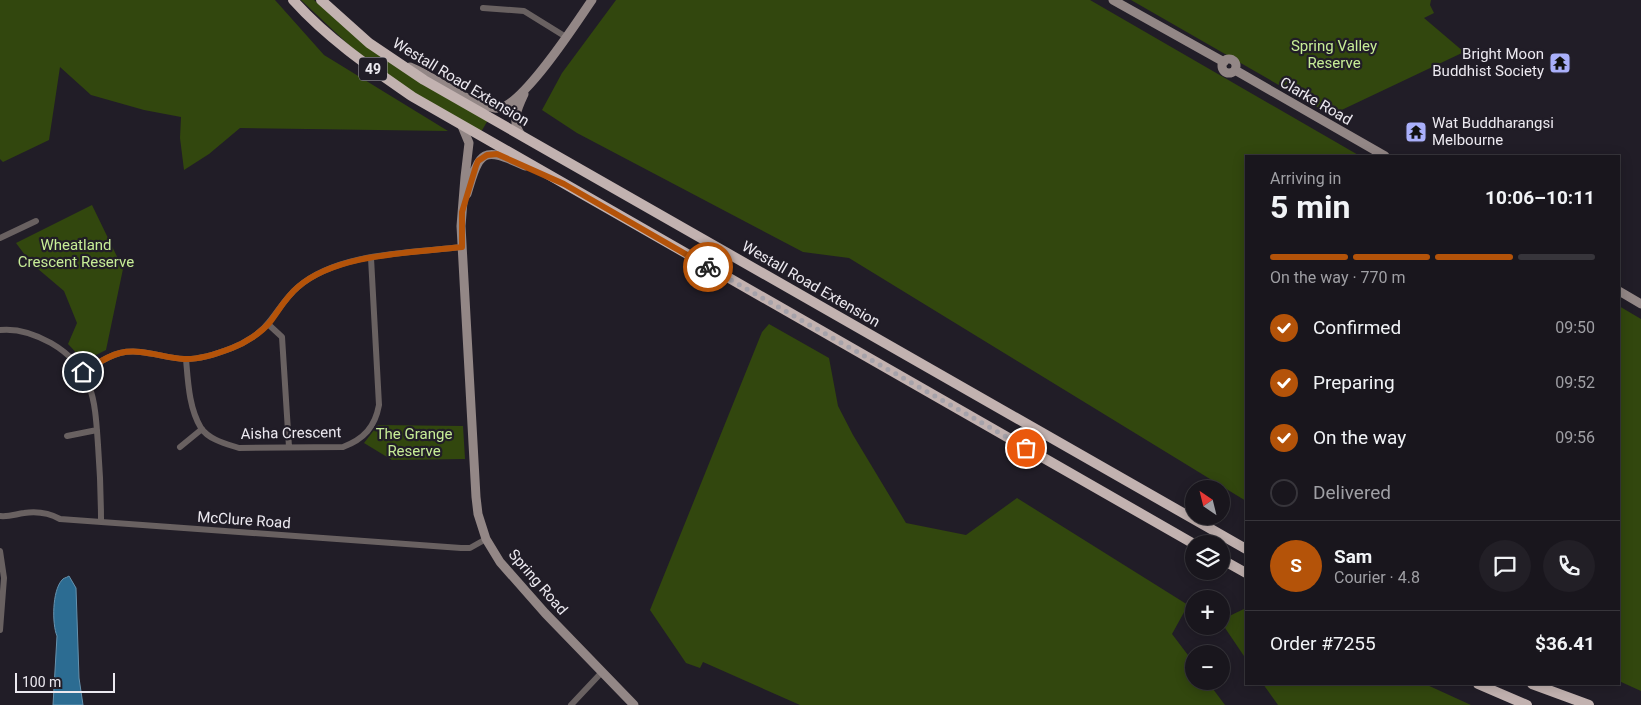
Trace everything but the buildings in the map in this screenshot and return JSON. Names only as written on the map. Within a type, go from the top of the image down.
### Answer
[{"type":"highway","name":"49","points":[[293,0],[340,44],[377,73],[413,97],[1185,539]]},
{"type":"highway","name":"Westall Road Extension","points":[[321,0],[351,28],[392,60],[424,80],[1245,548]]},
{"type":"highway","points":[[1230,564],[1245,572]]},
{"type":"highway","points":[[1480,685],[1528,705]]},
{"type":"highway","points":[[1535,685],[1589,705]]},
{"type":"main road","points":[[392,60],[420,71],[470,100],[501,109],[507,107],[525,92],[592,0]]},
{"type":"main road","name":"Clarke Road","points":[[1113,0],[1224,62],[1232,60],[1236,66],[1235,70],[1382,155]]},
{"type":"main road","points":[[521,135],[515,125],[515,116],[525,92]]},
{"type":"main road","name":"Spring Road","points":[[462,126],[469,142],[462,212],[462,247],[478,514],[486,539],[511,576],[634,705]]},
{"type":"main road","name":"Spring Road","points":[[462,212],[478,161],[487,155],[497,154],[505,156],[564,184]]},
{"type":"main road","points":[[1620,292],[1641,304]]},
{"type":"street","points":[[483,8],[524,11],[566,37]]},
{"type":"street","points":[[0,238],[36,220]]},
{"type":"street","points":[[83,372],[102,361],[120,354],[139,352],[186,359],[233,348],[268,324],[286,298],[299,286],[317,274],[333,267],[371,258],[462,247]]},
{"type":"street","name":"Aisha Crescent","points":[[202,429],[224,444],[239,448],[343,446],[354,442],[367,432],[376,418],[379,405],[371,258]]},
{"type":"street","points":[[268,324],[282,338],[289,447]]},
{"type":"street","points":[[0,330],[18,330],[46,340],[63,350],[83,372],[91,390],[96,409],[102,490],[101,522]]},
{"type":"street","points":[[180,447],[202,429],[192,406],[186,359]]},
{"type":"street","points":[[67,436],[97,430]]},
{"type":"street","name":"McClure Road","points":[[0,516],[6,517],[25,512],[51,514],[60,519],[461,548],[470,548],[486,539]]},
{"type":"street","points":[[0,551],[4,578],[0,630]]},
{"type":"street","points":[[571,705],[602,672]]},
{"type":"green space","points":[[0,0],[275,0],[324,55],[448,131],[240,128],[209,154],[184,170],[180,138],[181,117],[144,110],[91,95],[60,67],[49,140],[3,162],[0,159]]},
{"type":"green space","points":[[301,0],[314,0],[360,40],[488,120],[481,132],[414,94],[350,46]]},
{"type":"green space","points":[[616,0],[1090,0],[1358,155],[1245,155],[1245,500],[1230,491],[1230,480],[1212,480],[849,258],[803,252],[577,133],[542,110],[562,73]]},
{"type":"green space","name":"Spring Valley Reserve","points":[[1131,0],[1431,0],[1430,5],[1434,13],[1424,18],[1464,52],[1331,115]]},
{"type":"green space","name":"Wheatland Crescent Reserve","points":[[92,205],[123,269],[106,350],[84,361],[68,344],[77,323],[64,291],[31,263],[16,243]]},
{"type":"green space","points":[[1620,307],[1641,319],[1641,691],[1620,681]]},
{"type":"green space","points":[[769,324],[829,358],[838,406],[853,435],[906,523],[966,535],[1017,498],[1185,603],[1185,610],[1172,634],[1185,651],[1185,690],[1214,690],[1225,705],[800,705],[703,662],[700,668],[686,663],[650,610],[762,332]]},
{"type":"green space","name":"The Grange Reserve","points":[[378,425],[463,426],[465,459],[392,460],[364,443]]},
{"type":"green space","points":[[1245,608],[1245,658],[1230,635],[1230,616]]},
{"type":"green space","points":[[1264,685],[1427,685],[1471,705],[1278,705]]},
{"type":"water","points":[[69,576],[76,588],[79,678],[83,705],[53,705],[57,636],[54,616],[55,599],[62,579]]},
{"type":"way so far","points":[[708,267],[1026,448]]},
{"type":"place","name":"Bright Moon Buddhist Society","points":[[1560,63]]},
{"type":"place","name":"Wat Buddharangsi Melbourne","points":[[1416,132]]},
{"type":"route","points":[[83,372],[102,361],[120,354],[139,352],[186,359],[233,348],[268,324],[286,298],[299,286],[317,274],[333,267],[371,258],[462,247],[462,212],[472,176],[478,161],[482,157],[492,154],[505,156],[564,184],[708,267]]}]
